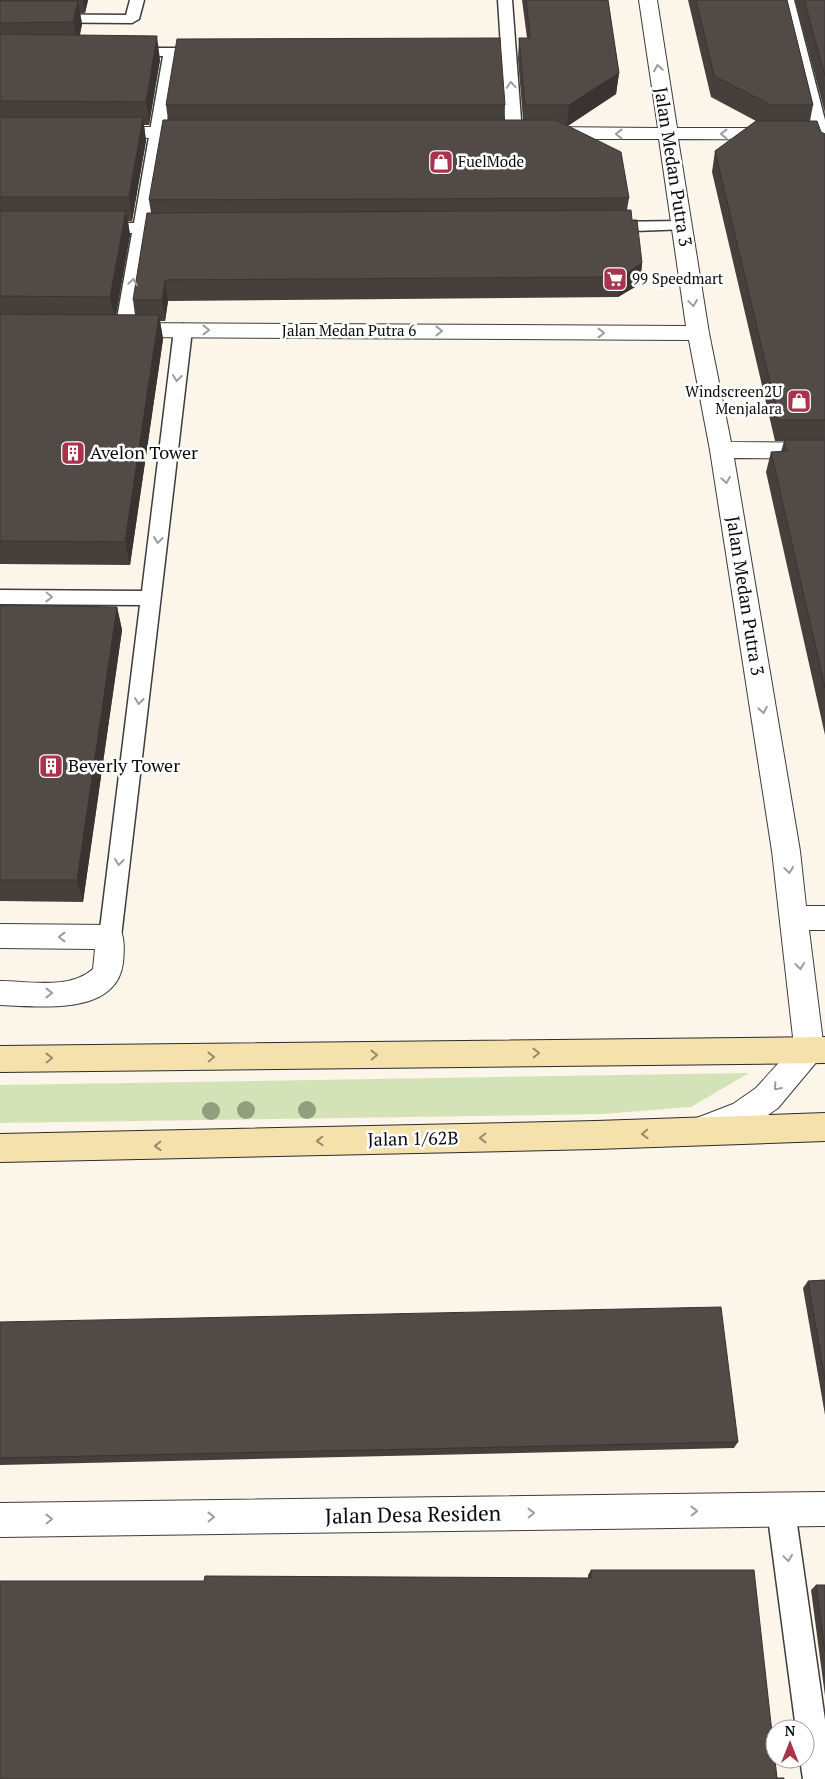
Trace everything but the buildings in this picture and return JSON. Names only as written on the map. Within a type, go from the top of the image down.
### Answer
[{"type":"main road","points":[[0,1059],[817,1050]]},
{"type":"main road","name":"Jalan 1/62B","points":[[0,1148],[694,1133],[825,1128]]},
{"type":"street","name":"Jalan Medan Putra 3","points":[[648,0],[698,333],[721,450],[817,1050]]},
{"type":"street","points":[[88,133],[214,133]]},
{"type":"street","points":[[495,133],[668,134],[824,139]]},
{"type":"street","name":"Jalan Medan Putra 6","points":[[115,330],[698,333]]},
{"type":"street","points":[[721,450],[825,451]]},
{"type":"street","points":[[796,918],[825,918]]},
{"type":"street","points":[[0,936],[110,937],[106,974],[91,988],[73,993],[0,993]]},
{"type":"street","points":[[694,1133],[744,1114],[767,1098],[817,1050]]},
{"type":"street","name":"Jalan Desa Residen","points":[[0,1520],[825,1509]]},
{"type":"lane","points":[[0,18],[132,19],[136,0]]},
{"type":"lane","points":[[505,0],[514,133]]},
{"type":"lane","points":[[786,0],[824,139]]},
{"type":"lane","points":[[459,51],[509,51]]},
{"type":"lane","points":[[114,52],[220,52]]},
{"type":"lane","points":[[115,330],[142,228],[170,52]]},
{"type":"lane","points":[[594,227],[682,226]]},
{"type":"lane","points":[[85,228],[191,228]]},
{"type":"lane","points":[[110,937],[183,330]]},
{"type":"lane","points":[[0,597],[151,598]]},
{"type":"lane","points":[[781,1510],[818,1779]]},
{"type":"green space","points":[[749,1073],[691,1107],[603,1114],[0,1123],[0,1085]]},
{"type":"place","name":"FuelMode","points":[[441,162]]},
{"type":"place","name":"99 Speedmart","points":[[615,279]]},
{"type":"place","name":"Windscreen2U Menjalara","points":[[799,401]]},
{"type":"place","name":"Avelon Tower","points":[[73,453]]},
{"type":"place","name":"Beverly Tower","points":[[51,766]]}]
